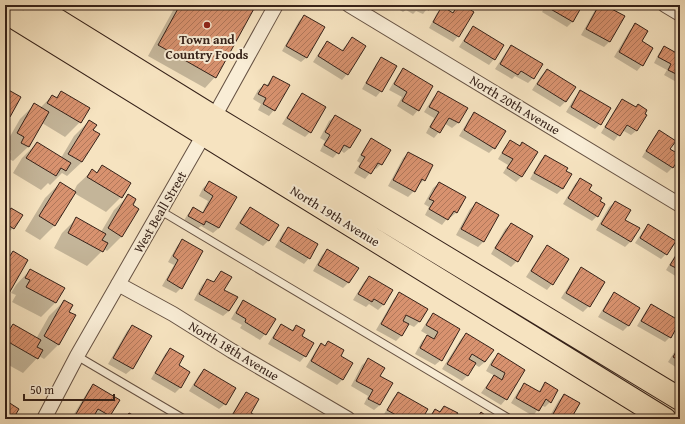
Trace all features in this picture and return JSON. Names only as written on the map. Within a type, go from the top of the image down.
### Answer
[{"type":"main road","name":"North 19th Avenue","points":[[33,5],[209,126],[665,419]]},
{"type":"main road","name":"North 19th Avenue","points":[[5,12],[209,126],[680,399]]},
{"type":"street","name":"West Beall Street","points":[[44,419],[77,356],[209,126],[276,5]]},
{"type":"street","name":"North 20th Avenue","points":[[349,5],[680,205]]},
{"type":"street","points":[[665,5],[680,14]]},
{"type":"street","name":"North 18th Avenue","points":[[118,284],[173,314],[232,351],[348,419]]},
{"type":"lane","points":[[160,211],[510,419]]},
{"type":"lane","points":[[77,356],[184,419]]},
{"type":"building","name":"Town and Country Foods","points":[[180,5],[256,5],[216,78],[158,45]]},
{"type":"building","points":[[412,5],[421,5],[419,9]]},
{"type":"building","points":[[421,5],[432,5],[429,10]]},
{"type":"building","points":[[458,5],[463,5],[474,12],[459,37],[433,22],[442,6],[453,13]]},
{"type":"building","points":[[548,5],[582,6],[573,22],[547,7]]},
{"type":"building","points":[[599,5],[604,5],[625,16],[610,42],[586,29]]},
{"type":"building","points":[[304,15],[325,27],[307,58],[286,46]]},
{"type":"building","points":[[635,23],[648,31],[642,41],[653,48],[643,66],[619,52]]},
{"type":"building","points":[[473,26],[504,45],[495,60],[464,41]]},
{"type":"building","points":[[352,37],[366,46],[348,75],[318,56],[327,41],[343,51]]},
{"type":"building","points":[[511,45],[543,64],[534,79],[521,71],[518,75],[500,64]]},
{"type":"building","points":[[664,46],[680,55],[680,76],[668,70],[671,64],[658,57]]},
{"type":"building","points":[[381,57],[397,66],[382,92],[366,83]]},
{"type":"building","points":[[403,68],[433,86],[419,111],[402,101],[407,92],[394,84]]},
{"type":"building","points":[[547,69],[576,87],[566,102],[537,84]]},
{"type":"building","points":[[273,76],[290,85],[275,111],[263,104],[266,98],[258,94],[264,84],[268,86]]},
{"type":"building","points":[[5,88],[21,97],[10,117],[5,114]]},
{"type":"building","points":[[580,90],[611,108],[601,125],[571,107]]},
{"type":"building","points":[[61,91],[90,108],[81,123],[47,103],[52,95],[57,98]]},
{"type":"building","points":[[438,91],[468,108],[459,123],[449,118],[440,133],[430,127],[439,112],[429,107]]},
{"type":"building","points":[[302,93],[326,107],[311,133],[287,118]]},
{"type":"building","points":[[622,99],[636,107],[638,104],[647,110],[645,114],[647,115],[637,131],[627,125],[620,136],[605,127]]},
{"type":"building","points":[[34,103],[49,112],[29,147],[21,143],[24,137],[17,133]]},
{"type":"building","points":[[474,112],[506,131],[495,149],[464,130]]},
{"type":"building","points":[[335,115],[361,130],[350,148],[344,145],[339,154],[324,145],[330,135],[325,132]]},
{"type":"building","points":[[89,120],[97,125],[93,130],[100,134],[82,162],[68,154]]},
{"type":"building","points":[[659,130],[676,141],[670,149],[680,155],[680,157],[673,168],[646,151]]},
{"type":"building","points":[[371,138],[391,150],[382,165],[378,163],[371,174],[359,167],[365,157],[361,155]]},
{"type":"building","points":[[510,140],[520,146],[522,142],[538,152],[522,177],[507,168],[513,159],[502,153]]},
{"type":"building","points":[[37,142],[71,163],[66,171],[61,168],[56,176],[26,158]]},
{"type":"building","points":[[408,152],[433,165],[425,181],[422,179],[415,192],[393,180]]},
{"type":"building","points":[[545,155],[568,168],[566,171],[572,174],[563,189],[534,173]]},
{"type":"building","points":[[102,165],[131,183],[122,198],[87,177],[92,169],[97,173]]},
{"type":"building","points":[[580,178],[592,185],[589,190],[602,198],[600,201],[605,204],[598,217],[568,198]]},
{"type":"building","points":[[209,181],[237,197],[219,228],[206,221],[204,225],[188,216],[193,207],[203,213],[213,196],[204,190]]},
{"type":"building","points":[[60,182],[76,192],[55,226],[39,216]]},
{"type":"building","points":[[439,182],[466,197],[457,213],[454,211],[448,220],[429,209],[434,201],[429,199]]},
{"type":"building","points":[[128,194],[136,199],[133,205],[139,209],[122,237],[108,228]]},
{"type":"building","points":[[615,201],[631,210],[625,220],[640,228],[631,242],[601,224]]},
{"type":"building","points":[[476,202],[499,215],[484,242],[461,229]]},
{"type":"building","points":[[250,207],[279,225],[269,241],[240,223]]},
{"type":"building","points":[[11,208],[23,215],[14,229],[5,223],[5,218]]},
{"type":"building","points":[[76,217],[106,234],[102,240],[108,243],[103,252],[68,233]]},
{"type":"building","points":[[511,223],[533,236],[518,262],[495,248]]},
{"type":"building","points":[[648,224],[676,241],[667,255],[640,238]]},
{"type":"building","points":[[288,227],[318,244],[310,259],[280,241]]},
{"type":"building","points":[[182,239],[203,251],[182,289],[167,280],[178,260],[173,256]]},
{"type":"building","points":[[547,245],[569,259],[553,285],[531,271]]},
{"type":"building","points":[[327,249],[359,268],[349,283],[318,265]]},
{"type":"building","points":[[680,249],[680,270],[670,265]]},
{"type":"building","points":[[13,251],[28,260],[8,295],[5,293],[5,264]]},
{"type":"building","points":[[581,267],[605,282],[590,307],[566,293]]},
{"type":"building","points":[[30,269],[65,288],[56,303],[26,287],[30,280],[25,278]]},
{"type":"building","points":[[221,271],[232,277],[224,290],[238,297],[229,311],[199,294],[207,279],[214,282]]},
{"type":"building","points":[[369,276],[393,290],[384,305],[374,299],[372,302],[358,294]]},
{"type":"building","points":[[399,292],[428,309],[420,322],[406,315],[403,321],[409,324],[402,336],[381,324]]},
{"type":"building","points":[[614,292],[640,308],[629,326],[603,311]]},
{"type":"building","points":[[64,300],[73,305],[69,312],[76,315],[59,345],[44,336]]},
{"type":"building","points":[[243,300],[276,319],[266,335],[245,322],[246,319],[236,313]]},
{"type":"building","points":[[651,304],[680,321],[671,338],[641,321]]},
{"type":"building","points":[[433,313],[460,329],[442,361],[420,348],[427,335],[434,339],[438,332],[426,325]]},
{"type":"building","points":[[13,324],[41,340],[37,347],[43,350],[38,359],[5,340],[5,337]]},
{"type":"building","points":[[281,324],[293,331],[296,325],[305,330],[302,336],[314,343],[306,357],[273,338]]},
{"type":"building","points":[[132,325],[152,336],[133,369],[113,358]]},
{"type":"building","points":[[466,333],[494,350],[485,362],[472,354],[469,359],[476,363],[468,376],[447,364]]},
{"type":"building","points":[[328,341],[344,350],[341,356],[353,363],[343,380],[311,361],[321,343],[325,346]]},
{"type":"building","points":[[680,345],[680,361],[673,357]]},
{"type":"building","points":[[170,348],[184,356],[179,365],[190,372],[181,388],[155,373]]},
{"type":"building","points":[[498,353],[525,370],[507,400],[486,388],[494,375],[502,380],[505,373],[491,365]]},
{"type":"building","points":[[368,358],[385,368],[380,376],[393,383],[380,405],[368,399],[373,390],[356,381]]},
{"type":"building","points":[[204,369],[236,388],[226,405],[194,385]]},
{"type":"building","points":[[545,382],[558,390],[551,403],[546,399],[539,411],[516,398],[524,383],[540,392]]},
{"type":"building","points":[[93,384],[120,400],[110,416],[98,409],[92,419],[85,419],[76,414]]},
{"type":"building","points":[[246,392],[259,399],[251,413],[262,419],[230,419]]},
{"type":"building","points":[[398,392],[428,409],[422,419],[409,419],[405,416],[403,419],[387,410]]},
{"type":"building","points":[[564,394],[580,403],[572,417],[575,419],[558,419],[552,416]]},
{"type":"building","points":[[5,400],[19,409],[13,419],[5,419]]},
{"type":"building","points":[[444,406],[458,413],[454,419],[429,419],[435,409],[440,412]]},
{"type":"building","points":[[481,412],[490,419],[476,419]]},
{"type":"building","points":[[129,413],[140,419],[125,419]]},
{"type":"place","name":"Town and Country Foods","points":[[207,25]]}]
